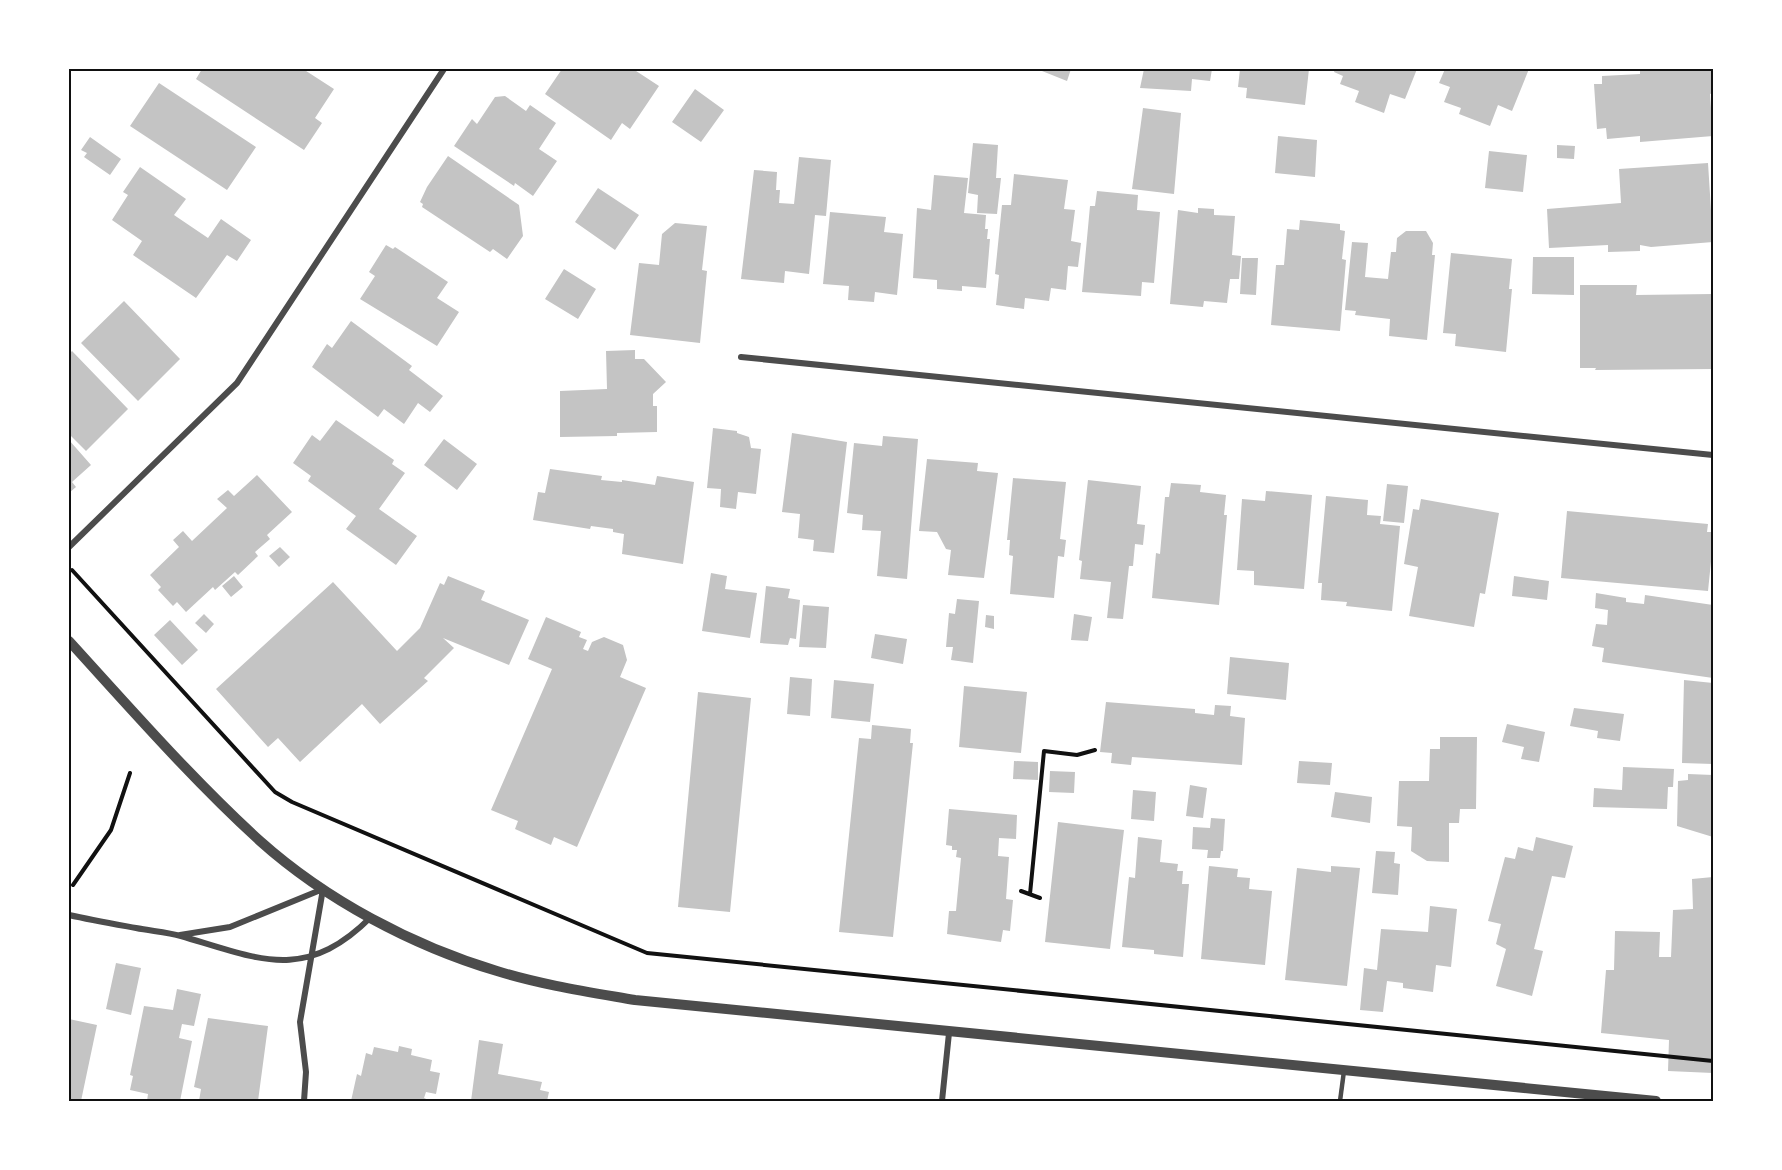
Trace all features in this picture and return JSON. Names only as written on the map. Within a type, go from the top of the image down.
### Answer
[{"type":"street","points":[[69,548],[237,383],[444,69]]},
{"type":"street","points":[[741,357],[1713,455]]},
{"type":"street","points":[[69,641],[216,798],[261,842],[323,889],[370,917],[447,953],[498,971],[635,1000],[949,1033],[1656,1101]]},
{"type":"street","points":[[179,935],[230,927],[323,889]]},
{"type":"street","points":[[304,1101],[306,1072],[300,1022],[309,958],[323,889]]},
{"type":"street","points":[[69,915],[179,935],[228,952],[265,958],[309,958],[335,947],[370,917]]},
{"type":"street","points":[[942,1101],[949,1033]]},
{"type":"lane","points":[[1340,1101],[1344,1071]]},
{"type":"path","points":[[75,574],[275,792],[292,802],[647,953],[1713,1061]]},
{"type":"path","points":[[1030,894],[1044,751],[1077,755],[1095,750]]},
{"type":"path","points":[[73,885],[111,830],[130,772]]},
{"type":"path","points":[[1021,891],[1040,898]]},
{"type":"building","points":[[202,69],[303,69],[334,89],[315,118],[322,123],[304,150],[196,79]]},
{"type":"building","points":[[562,69],[633,69],[659,86],[630,129],[622,123],[611,140],[545,94]]},
{"type":"building","points":[[1037,69],[1071,69],[1067,81]]},
{"type":"building","points":[[1144,69],[1212,69],[1210,81],[1192,79],[1191,91],[1140,88]]},
{"type":"building","points":[[1240,69],[1309,69],[1305,105],[1246,98],[1247,88],[1238,87]]},
{"type":"building","points":[[1335,69],[1417,69],[1405,99],[1390,94],[1384,113],[1355,102],[1359,91],[1340,84],[1343,76],[1334,72]]},
{"type":"building","points":[[1445,69],[1529,69],[1512,111],[1498,105],[1490,126],[1459,114],[1461,108],[1444,102],[1450,87],[1439,83]]},
{"type":"building","points":[[1713,69],[1713,93],[1710,94],[1713,136],[1640,142],[1640,136],[1607,139],[1606,128],[1597,129],[1594,84],[1602,84],[1602,76],[1640,74],[1640,70]]},
{"type":"building","points":[[159,83],[256,147],[227,190],[130,126]]},
{"type":"building","points":[[695,89],[724,110],[701,142],[672,122]]},
{"type":"building","points":[[505,96],[526,111],[530,105],[556,123],[539,149],[557,161],[533,196],[454,146],[472,119],[477,124],[495,97]]},
{"type":"building","points":[[1143,108],[1181,113],[1174,194],[1132,189]]},
{"type":"building","points":[[1278,136],[1317,140],[1315,177],[1275,173]]},
{"type":"building","points":[[90,137],[121,159],[110,175],[84,157],[87,153],[81,150]]},
{"type":"building","points":[[973,143],[998,145],[996,178],[1001,178],[997,214],[977,213],[978,195],[968,193]]},
{"type":"building","points":[[1557,145],[1575,146],[1574,159],[1557,158]]},
{"type":"building","points":[[1489,151],[1527,155],[1523,192],[1485,188]]},
{"type":"building","points":[[448,156],[519,205],[523,236],[507,259],[493,249],[490,252],[422,207],[423,204],[420,202],[427,187]]},
{"type":"building","points":[[799,157],[831,160],[826,216],[815,215],[809,274],[785,271],[784,283],[741,279],[754,170],[777,172],[776,190],[780,190],[779,203],[794,204]]},
{"type":"building","points":[[1708,163],[1713,242],[1651,247],[1640,245],[1640,251],[1608,252],[1608,245],[1549,248],[1547,209],[1621,203],[1619,169]]},
{"type":"building","points":[[140,167],[186,199],[174,215],[208,238],[221,219],[251,240],[237,261],[227,255],[196,298],[133,255],[142,241],[112,220],[128,195],[123,192]]},
{"type":"building","points":[[1014,174],[1068,180],[1064,209],[1075,210],[1071,241],[1081,243],[1078,267],[1068,266],[1066,290],[1051,288],[1049,301],[1025,298],[1024,309],[996,305],[999,275],[995,274],[1002,205],[1011,205]]},
{"type":"building","points":[[934,175],[968,178],[964,213],[986,215],[985,229],[988,229],[987,239],[990,239],[986,288],[962,286],[962,291],[937,289],[937,280],[913,278],[917,208],[931,210]]},
{"type":"building","points":[[598,188],[639,215],[615,250],[575,222]]},
{"type":"building","points":[[1097,191],[1138,195],[1137,210],[1160,212],[1154,283],[1142,282],[1141,296],[1082,292],[1090,206],[1095,206]]},
{"type":"building","points":[[1198,208],[1214,209],[1214,215],[1235,216],[1232,255],[1241,256],[1239,279],[1230,279],[1227,303],[1204,301],[1203,307],[1170,304],[1178,210],[1198,213]]},
{"type":"building","points":[[830,212],[886,217],[884,232],[903,234],[897,295],[875,292],[874,302],[848,300],[849,286],[823,284]]},
{"type":"building","points":[[1300,220],[1340,224],[1340,230],[1345,231],[1342,259],[1346,260],[1340,331],[1271,325],[1276,265],[1284,265],[1287,229],[1299,230]]},
{"type":"building","points":[[675,223],[707,226],[702,270],[707,271],[700,343],[630,335],[639,263],[659,265],[662,234]]},
{"type":"building","points":[[1406,231],[1426,231],[1433,243],[1432,255],[1435,255],[1427,340],[1389,336],[1390,319],[1355,315],[1356,311],[1345,310],[1352,242],[1368,243],[1365,277],[1388,279],[1391,252],[1396,252],[1397,238]]},
{"type":"building","points":[[386,245],[393,249],[395,247],[448,282],[437,298],[459,312],[437,346],[360,299],[375,276],[369,272]]},
{"type":"building","points":[[1451,253],[1512,259],[1509,289],[1512,289],[1506,352],[1455,346],[1456,334],[1443,333]]},
{"type":"building","points":[[1533,257],[1574,257],[1574,295],[1532,294]]},
{"type":"building","points":[[1242,258],[1258,258],[1256,295],[1240,294]]},
{"type":"building","points":[[564,269],[596,289],[578,319],[545,299]]},
{"type":"building","points":[[1580,285],[1637,285],[1636,295],[1713,294],[1713,369],[1595,370],[1596,368],[1580,368]]},
{"type":"building","points":[[124,301],[180,359],[138,401],[81,343]]},
{"type":"building","points":[[351,321],[412,366],[409,370],[443,396],[430,412],[418,403],[404,424],[384,409],[378,417],[312,367],[327,344],[332,348]]},
{"type":"building","points":[[635,350],[635,359],[644,359],[666,382],[653,394],[653,406],[657,406],[657,432],[617,433],[617,436],[560,437],[560,391],[607,389],[606,351]]},
{"type":"building","points":[[72,351],[128,409],[86,451],[69,434],[69,354]]},
{"type":"building","points":[[336,420],[394,460],[392,464],[405,473],[379,509],[417,536],[396,565],[346,529],[356,516],[308,481],[311,476],[293,463],[312,435],[320,441]]},
{"type":"building","points":[[713,428],[737,431],[749,437],[751,448],[761,449],[756,494],[738,492],[736,509],[720,507],[721,489],[707,488]]},
{"type":"building","points":[[792,433],[847,442],[834,553],[813,551],[814,540],[798,538],[800,514],[782,512]]},
{"type":"building","points":[[883,436],[918,439],[907,579],[877,576],[881,531],[862,530],[863,515],[847,513],[854,443],[882,446]]},
{"type":"building","points":[[444,439],[477,464],[457,490],[424,465]]},
{"type":"building","points":[[69,440],[91,465],[72,482],[76,487],[69,493]]},
{"type":"building","points":[[927,459],[978,463],[977,471],[998,473],[984,578],[948,575],[951,550],[946,549],[937,532],[919,531]]},
{"type":"building","points":[[550,469],[602,476],[601,480],[622,482],[622,480],[655,485],[657,476],[694,482],[683,564],[622,554],[624,534],[613,532],[613,529],[591,526],[590,529],[533,520],[538,492],[545,493]]},
{"type":"building","points":[[257,475],[292,512],[267,535],[270,539],[255,552],[258,556],[238,575],[235,572],[215,590],[213,587],[186,612],[177,602],[173,606],[158,590],[161,587],[150,575],[179,547],[173,540],[183,531],[192,541],[227,508],[217,499],[228,490],[234,496]]},
{"type":"building","points":[[1013,478],[1066,482],[1060,539],[1066,540],[1064,557],[1058,556],[1054,598],[1010,594],[1013,556],[1009,555],[1010,540],[1007,540]]},
{"type":"building","points":[[1088,480],[1141,486],[1137,524],[1145,525],[1143,545],[1135,544],[1133,566],[1129,566],[1123,619],[1107,618],[1111,582],[1080,579],[1082,561],[1079,560]]},
{"type":"building","points":[[1171,483],[1201,485],[1200,492],[1226,495],[1224,515],[1227,515],[1219,605],[1152,598],[1156,553],[1160,554],[1165,497],[1169,497]]},
{"type":"building","points":[[1387,484],[1408,486],[1404,523],[1383,521]]},
{"type":"building","points":[[1266,491],[1312,495],[1304,589],[1254,585],[1254,571],[1237,570],[1242,499],[1265,501]]},
{"type":"building","points":[[1326,496],[1368,500],[1367,515],[1381,516],[1380,524],[1400,526],[1392,611],[1346,606],[1347,602],[1321,600],[1322,583],[1318,583]]},
{"type":"building","points":[[1421,499],[1499,513],[1485,594],[1480,593],[1474,627],[1409,616],[1418,567],[1404,564],[1413,509],[1419,510]]},
{"type":"building","points":[[1567,511],[1708,524],[1707,532],[1713,532],[1713,542],[1708,591],[1561,578]]},
{"type":"building","points":[[280,547],[290,557],[279,567],[269,556]]},
{"type":"building","points":[[711,573],[727,576],[725,589],[757,593],[750,638],[702,631]]},
{"type":"building","points":[[234,576],[243,587],[231,597],[222,586]]},
{"type":"building","points":[[448,576],[485,591],[481,600],[529,620],[509,665],[443,638],[454,648],[424,678],[428,681],[380,724],[362,704],[300,762],[278,738],[268,747],[216,689],[333,582],[397,651],[420,628],[440,583],[444,585]]},
{"type":"building","points":[[1514,576],[1549,581],[1547,600],[1512,596]]},
{"type":"building","points":[[766,586],[790,589],[788,598],[800,600],[796,639],[790,638],[788,645],[760,643]]},
{"type":"building","points":[[1596,593],[1626,598],[1626,602],[1644,604],[1645,595],[1713,605],[1713,678],[1602,662],[1604,648],[1592,646],[1596,624],[1607,625],[1608,610],[1595,608]]},
{"type":"building","points":[[957,599],[979,601],[973,663],[951,660],[953,647],[946,647],[949,613],[955,614]]},
{"type":"building","points":[[803,605],[829,607],[826,648],[799,647]]},
{"type":"building","points":[[204,614],[214,624],[206,633],[195,623]]},
{"type":"building","points":[[1074,614],[1092,617],[1088,641],[1071,640]]},
{"type":"building","points":[[986,615],[994,616],[994,629],[985,627]]},
{"type":"building","points":[[546,617],[581,632],[579,637],[587,640],[583,649],[588,651],[592,642],[604,637],[623,645],[627,660],[620,677],[646,688],[577,847],[554,837],[551,845],[515,829],[518,821],[491,810],[552,669],[528,659]]},
{"type":"building","points":[[170,620],[198,650],[182,665],[154,635]]},
{"type":"building","points":[[875,634],[907,639],[903,664],[871,658]]},
{"type":"building","points":[[1230,657],[1289,663],[1286,700],[1227,694]]},
{"type":"building","points":[[790,677],[812,679],[810,716],[787,714]]},
{"type":"building","points":[[834,680],[874,684],[870,722],[831,718]]},
{"type":"building","points":[[1684,680],[1713,683],[1713,764],[1682,763]]},
{"type":"building","points":[[964,686],[1027,692],[1021,753],[959,747]]},
{"type":"building","points":[[698,692],[751,698],[730,912],[678,907]]},
{"type":"building","points":[[1106,702],[1195,709],[1195,713],[1214,715],[1215,705],[1231,706],[1230,716],[1245,718],[1242,765],[1132,757],[1131,765],[1111,763],[1112,753],[1100,752]]},
{"type":"building","points":[[1574,708],[1624,714],[1620,741],[1597,738],[1598,731],[1570,726]]},
{"type":"building","points":[[1507,724],[1545,732],[1539,762],[1521,759],[1524,747],[1502,742]]},
{"type":"building","points":[[872,725],[911,729],[910,743],[913,743],[893,937],[839,932],[859,738],[871,739]]},
{"type":"building","points":[[1440,737],[1477,737],[1476,809],[1460,809],[1459,823],[1449,823],[1449,862],[1427,861],[1411,851],[1412,827],[1397,826],[1399,781],[1429,781],[1430,749],[1440,749]]},
{"type":"building","points":[[1014,761],[1038,762],[1038,780],[1013,779]]},
{"type":"building","points":[[1299,761],[1332,763],[1330,785],[1297,783]]},
{"type":"building","points":[[1623,767],[1674,769],[1673,787],[1668,787],[1667,809],[1593,807],[1594,788],[1622,790]]},
{"type":"building","points":[[1050,771],[1075,772],[1074,793],[1049,792]]},
{"type":"building","points":[[1688,774],[1713,775],[1713,837],[1677,826],[1678,781],[1688,780]]},
{"type":"building","points":[[1190,785],[1207,788],[1203,818],[1186,816]]},
{"type":"building","points":[[1133,790],[1156,792],[1154,821],[1131,819]]},
{"type":"building","points":[[1335,792],[1372,797],[1370,823],[1331,817]]},
{"type":"building","points":[[949,809],[1017,815],[1016,839],[999,838],[998,856],[1009,857],[1006,899],[1013,900],[1010,931],[1003,930],[1001,942],[947,934],[949,911],[956,911],[961,858],[956,857],[957,850],[952,850],[952,846],[946,845]]},
{"type":"building","points":[[1211,818],[1225,819],[1223,851],[1221,851],[1220,858],[1207,858],[1208,850],[1192,849],[1193,827],[1210,828]]},
{"type":"building","points":[[1058,822],[1124,830],[1110,949],[1045,942]]},
{"type":"building","points":[[1138,837],[1162,840],[1160,862],[1178,864],[1177,871],[1183,871],[1182,884],[1189,884],[1183,957],[1154,954],[1154,950],[1122,947],[1129,877],[1135,878]]},
{"type":"building","points":[[1536,837],[1573,846],[1565,878],[1552,876],[1534,949],[1543,951],[1532,996],[1496,986],[1506,949],[1496,944],[1501,924],[1488,921],[1505,857],[1515,859],[1518,847],[1533,851]]},
{"type":"building","points":[[1376,851],[1395,852],[1394,863],[1400,864],[1398,895],[1372,893]]},
{"type":"building","points":[[1209,866],[1238,869],[1237,877],[1250,878],[1249,889],[1272,891],[1265,965],[1201,959]]},
{"type":"building","points":[[1331,866],[1360,868],[1347,986],[1285,980],[1297,868],[1331,872]]},
{"type":"building","points":[[1713,877],[1713,1073],[1668,1071],[1669,1040],[1601,1033],[1606,970],[1614,970],[1615,931],[1660,932],[1659,957],[1671,957],[1673,910],[1693,909],[1692,879]]},
{"type":"building","points":[[1430,906],[1457,909],[1451,967],[1436,965],[1433,992],[1403,988],[1403,983],[1387,981],[1383,1012],[1360,1010],[1364,968],[1377,970],[1381,929],[1428,932]]},
{"type":"building","points":[[116,963],[141,968],[131,1015],[106,1009]]},
{"type":"building","points":[[177,989],[201,994],[194,1026],[182,1024],[179,1038],[192,1041],[180,1101],[147,1101],[148,1094],[130,1090],[133,1076],[130,1075],[144,1006],[173,1010]]},
{"type":"building","points":[[208,1018],[268,1026],[258,1101],[199,1101],[201,1089],[194,1087]]},
{"type":"building","points":[[69,1019],[97,1025],[81,1101],[69,1101]]},
{"type":"building","points":[[479,1040],[503,1044],[498,1074],[542,1082],[540,1090],[549,1092],[547,1101],[471,1101]]},
{"type":"building","points":[[399,1046],[412,1049],[411,1055],[432,1060],[430,1071],[440,1073],[436,1094],[426,1092],[424,1098],[431,1101],[351,1101],[357,1074],[361,1076],[366,1053],[372,1055],[374,1047],[398,1052]]}]
